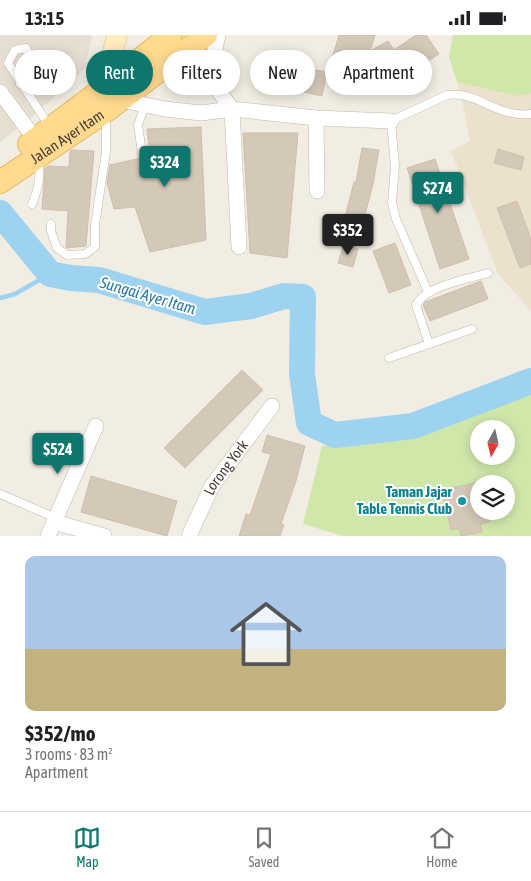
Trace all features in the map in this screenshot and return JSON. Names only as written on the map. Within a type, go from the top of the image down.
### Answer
[{"type":"main road","points":[[110,100],[117,35]]},
{"type":"main road","name":"Jalan Ayer Itam","points":[[110,100],[171,35]]},
{"type":"main road","name":"Jalan Ayer Itam","points":[[6,169],[206,35]]},
{"type":"street","points":[[218,35],[212,62],[212,77],[219,94],[232,109],[239,247]]},
{"type":"street","points":[[0,92],[41,144]]},
{"type":"street","points":[[110,100],[201,113],[232,109],[316,118],[391,121]]},
{"type":"street","points":[[316,118],[317,191]]},
{"type":"street","name":"Lorong York","points":[[189,536],[212,486],[272,406]]},
{"type":"street","points":[[96,427],[53,525],[104,536]]},
{"type":"lane","points":[[428,292],[396,219],[392,203],[395,166],[391,121],[447,95],[454,94],[476,100],[506,112],[531,115]]},
{"type":"lane","points":[[24,95],[41,144],[38,189],[32,204]]},
{"type":"lane","points":[[51,224],[51,231],[57,247],[67,255],[85,254],[94,247],[95,225],[106,152],[110,100]]},
{"type":"lane","points":[[142,153],[138,125],[145,105]]},
{"type":"lane","points":[[428,344],[416,305],[418,301],[428,292],[488,273]]},
{"type":"lane","points":[[388,358],[472,329]]},
{"type":"lane","points":[[0,494],[53,525]]},
{"type":"shaded area","points":[[0,35],[92,35],[89,50],[86,50],[85,68],[76,76],[76,50],[15,50],[15,95],[56,95],[31,118],[0,142]]},
{"type":"shaded area","points":[[453,35],[531,35],[531,311],[498,274],[451,151],[470,141],[461,95],[449,57]]},
{"type":"green space","points":[[453,35],[531,35],[531,93],[517,96],[457,82],[449,57]]},
{"type":"green space","points":[[531,393],[531,536],[343,536],[303,524],[322,446],[406,440]]},
{"type":"building","points":[[339,35],[375,35],[370,50],[334,50]]},
{"type":"building","points":[[416,35],[426,35],[439,54],[432,59],[432,50],[394,50]]},
{"type":"building","points":[[388,41],[394,50],[372,50]]},
{"type":"building","points":[[315,70],[325,72],[322,96],[315,94]]},
{"type":"building","points":[[201,127],[206,240],[150,252],[135,207],[114,209],[107,183],[110,165],[150,156],[147,129]]},
{"type":"building","points":[[243,133],[298,133],[287,258],[250,253]]},
{"type":"building","points":[[362,148],[379,150],[373,184],[362,226],[344,221],[354,182],[356,182]]},
{"type":"building","points":[[498,149],[524,157],[521,170],[494,163]]},
{"type":"building","points":[[71,150],[94,151],[86,246],[67,248],[68,211],[42,209],[45,168],[48,166],[69,167]]},
{"type":"building","points":[[435,159],[469,259],[440,269],[407,168]]},
{"type":"building","points":[[517,201],[531,239],[531,264],[520,268],[497,208]]},
{"type":"building","points":[[395,243],[411,285],[389,293],[373,251]]},
{"type":"building","points":[[344,244],[358,249],[353,267],[338,263]]},
{"type":"building","points":[[481,281],[488,299],[430,321],[423,305],[425,302]]},
{"type":"building","points":[[242,370],[263,390],[185,468],[164,448]]},
{"type":"building","points":[[267,435],[305,446],[296,481],[281,524],[284,525],[280,536],[239,536],[246,514],[250,515],[271,454],[262,452]]},
{"type":"building","points":[[91,476],[177,501],[167,536],[81,512]]},
{"type":"building","name":"Taman Jajar Table Tennis Club","points":[[470,484],[470,520],[488,520],[489,522],[480,524],[482,532],[461,536],[459,528],[451,530],[442,490]]},
{"type":"waterway","name":"Sungai Ayer Itam","points":[[0,213],[50,274],[99,280],[205,312],[251,306],[284,296],[303,297],[302,374],[309,423],[335,435],[413,426],[531,381]]},
{"type":"waterway","points":[[0,298],[15,294],[50,274]]},
{"type":"place","name":"Taman Jajar Table Tennis Club","points":[[462,501]]}]
